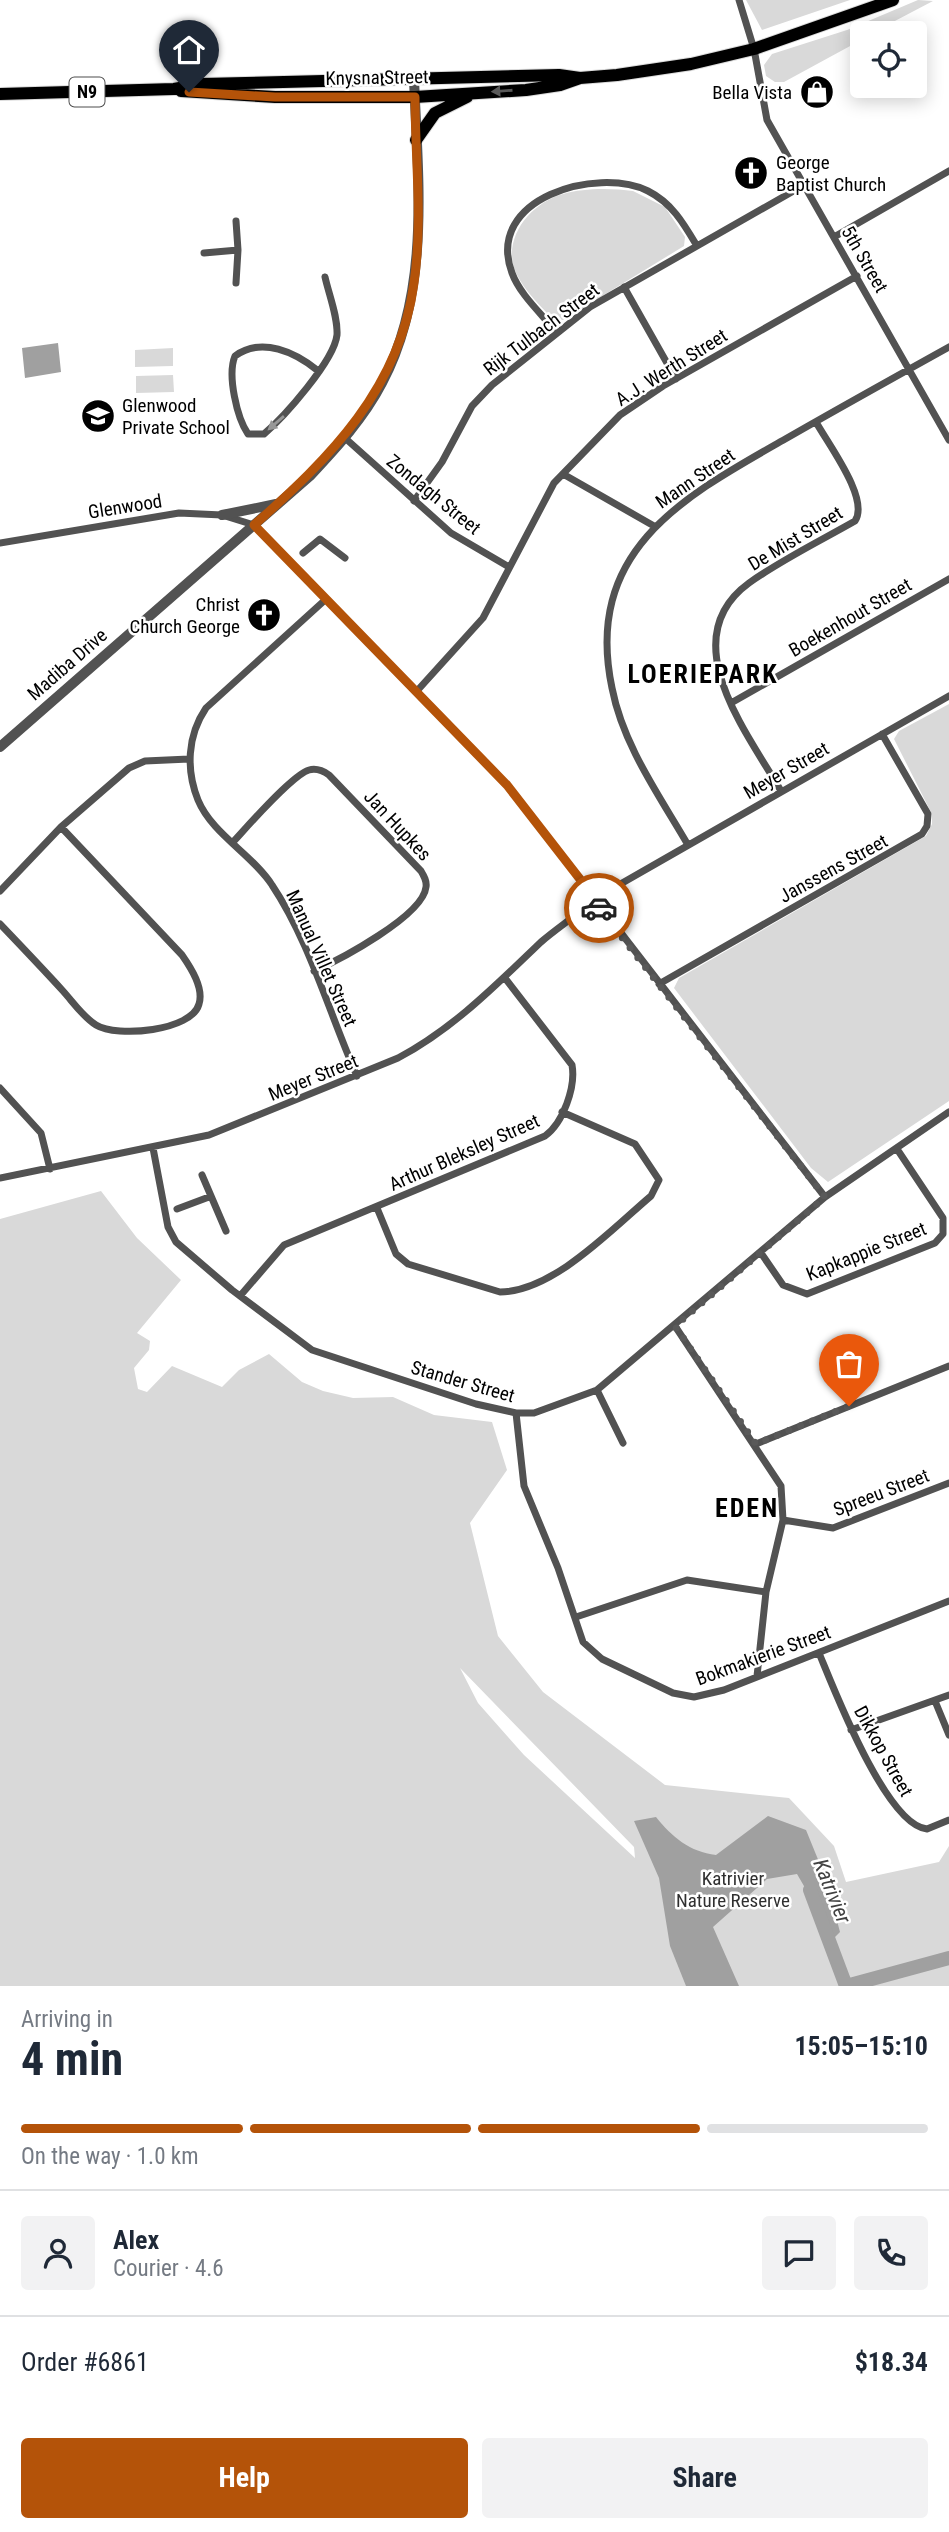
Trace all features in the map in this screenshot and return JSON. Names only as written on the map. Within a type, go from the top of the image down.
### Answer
[{"type":"highway","name":"Knysna Street","points":[[174,89],[201,94],[415,97],[560,85],[580,78],[663,68],[754,49],[893,0]]},
{"type":"highway","name":"Knysna Street","points":[[0,94],[174,89],[202,84],[559,75],[580,78]]},
{"type":"highway","points":[[416,140],[435,113],[477,93]]},
{"type":"street","name":"5th Street","points":[[739,0],[754,49],[767,120],[949,440]]},
{"type":"street","name":"Madiba Drive","points":[[0,747],[278,504],[345,438],[382,383],[408,317],[416,269],[414,79]]},
{"type":"street","points":[[834,237],[949,171]]},
{"type":"street","points":[[557,332],[518,284],[508,256],[512,231],[529,207],[542,198],[559,190],[589,185],[637,187],[669,206],[697,246]]},
{"type":"street","name":"Rijk Tulbach Street","points":[[414,501],[442,462],[480,396],[557,332],[624,287],[804,185]]},
{"type":"street","points":[[236,221],[236,283]]},
{"type":"street","points":[[204,253],[238,250]]},
{"type":"street","name":"A.J. Werth Street","points":[[416,692],[475,629],[542,502],[563,474],[620,415],[676,379],[857,276]]},
{"type":"street","points":[[317,370],[298,355],[278,348],[251,350],[235,356],[232,367],[239,413],[248,434],[264,434],[286,414],[335,345],[337,331],[326,277]]},
{"type":"street","points":[[624,287],[676,379]]},
{"type":"street","name":"Mann Street","points":[[688,845],[628,739],[612,691],[607,662],[610,620],[617,587],[634,553],[654,526],[702,487],[949,347]]},
{"type":"street","name":"De Mist Street","points":[[781,792],[731,703],[721,680],[714,645],[727,607],[749,583],[855,521],[859,514],[858,496],[816,422]]},
{"type":"street","name":"Zondagh Street","points":[[345,438],[451,533],[509,567]]},
{"type":"street","points":[[563,474],[654,526]]},
{"type":"street","points":[[222,515],[278,504]]},
{"type":"street","name":"Glenwood","points":[[0,543],[163,515],[222,515],[254,525]]},
{"type":"street","points":[[254,525],[507,785],[590,892]]},
{"type":"street","points":[[303,553],[320,539],[345,558]]},
{"type":"street","name":"Boekenhout Street","points":[[731,703],[949,579]]},
{"type":"street","name":"Manual Villet Street","points":[[326,600],[206,708],[198,719],[190,760],[201,806],[272,885],[314,971],[357,1076]]},
{"type":"street","name":"Meyer Street","points":[[603,894],[949,696]]},
{"type":"street","name":"Janssens Street","points":[[659,984],[922,834],[927,826],[928,814],[881,734]]},
{"type":"street","points":[[0,891],[61,827],[136,764],[190,760]]},
{"type":"street","name":"Jan Hupkes","points":[[233,842],[298,777],[312,769],[320,770],[329,775],[421,871],[426,880],[425,891],[399,920],[358,950],[314,971]]},
{"type":"street","points":[[0,924],[100,1027],[136,1032],[177,1022],[196,1011],[200,996],[195,976],[182,955],[61,827]]},
{"type":"street","points":[[596,890],[603,894],[605,900],[601,907],[595,909],[588,905],[587,897],[590,892],[596,890]]},
{"type":"street","name":"Meyer Street","points":[[0,1178],[153,1148],[226,1130],[357,1076],[419,1047],[505,978],[551,934],[588,905]]},
{"type":"street","points":[[601,907],[825,1197]]},
{"type":"street","name":"Arthur Bleksley Street","points":[[240,1296],[284,1245],[545,1136],[556,1126],[573,1083],[572,1065],[505,978]]},
{"type":"street","points":[[0,1088],[40,1133],[50,1169]]},
{"type":"street","points":[[377,1208],[396,1254],[408,1264],[500,1292],[512,1291],[565,1269],[652,1196],[659,1180],[635,1144],[562,1112]]},
{"type":"street","name":"Stander Street","points":[[153,1148],[171,1234],[198,1263],[240,1296],[320,1354],[476,1404],[516,1413],[552,1408],[597,1390],[825,1197],[949,1112]]},
{"type":"street","name":"Kapkappie Street","points":[[761,1253],[783,1286],[807,1294],[935,1243],[943,1234],[943,1218],[897,1149]]},
{"type":"street","points":[[202,1175],[209,1197],[226,1231]]},
{"type":"street","points":[[177,1209],[209,1197]]},
{"type":"street","points":[[675,1326],[756,1444],[781,1486],[783,1520],[766,1592],[757,1676]]},
{"type":"street","points":[[756,1444],[949,1366]]},
{"type":"street","points":[[597,1390],[623,1443]]},
{"type":"street","name":"Bokmakierie Street","points":[[516,1413],[524,1486],[576,1617],[578,1631],[591,1651],[615,1666],[673,1693],[694,1697],[708,1695],[949,1601]]},
{"type":"street","name":"Spreeu Street","points":[[783,1520],[833,1528],[949,1483]]},
{"type":"street","points":[[576,1617],[687,1580],[766,1592]]},
{"type":"street","name":"Dikkop Street","points":[[819,1653],[850,1731],[906,1821],[927,1829],[949,1820]]},
{"type":"street","points":[[850,1731],[949,1695]]},
{"type":"street","points":[[935,1701],[949,1735]]},
{"type":"green space","points":[[746,0],[850,0],[762,30]]},
{"type":"green space","points":[[918,0],[933,1],[895,21],[868,21]]},
{"type":"green space","points":[[850,29],[850,46],[784,82],[775,82],[766,76],[764,65],[772,54]]},
{"type":"green space","points":[[598,189],[633,191],[665,207],[685,237],[684,246],[563,320],[554,320],[528,292],[516,273],[512,248],[522,224],[540,205],[563,194]]},
{"type":"green space","points":[[173,348],[173,366],[135,367],[135,350]]},
{"type":"green space","points":[[173,375],[174,392],[136,393],[136,376]]},
{"type":"green space","points":[[949,704],[949,1101],[828,1182],[811,1168],[674,988],[679,978],[926,836],[932,824],[932,814],[894,739],[899,731]]},
{"type":"green space","name":"Katrivier Nature Reserve","points":[[101,1191],[137,1238],[181,1280],[137,1333],[150,1341],[149,1350],[134,1368],[138,1389],[147,1392],[172,1366],[222,1387],[239,1370],[269,1354],[302,1382],[323,1391],[353,1398],[393,1397],[434,1415],[492,1422],[507,1470],[470,1523],[498,1636],[543,1692],[665,1785],[789,1798],[834,1846],[846,1882],[939,1862],[949,1846],[949,1986],[0,1986],[0,1219]],"holes":[[[460,1668],[634,1847],[635,1858],[524,1755],[478,1703]]]},
{"type":"shaded area","points":[[58,343],[61,372],[25,378],[22,348]]},
{"type":"shaded area","points":[[768,1816],[806,1830],[826,1879],[840,1932],[827,1945],[819,1912],[797,1874],[767,1879],[713,1927],[739,1986],[686,1986],[670,1946],[659,1878],[634,1821],[656,1817],[682,1842],[698,1851],[716,1855]]},
{"type":"waterway","name":"Katrivier","points":[[810,1890],[846,1986],[949,1958]]},
{"type":"way so far","points":[[599,908],[601,907],[825,1197],[675,1326],[756,1444],[849,1406]]},
{"type":"place","name":"Bella Vista","points":[[817,92]]},
{"type":"place","name":"George Baptist Church","points":[[751,173]]},
{"type":"place","name":"Glenwood Private School","points":[[98,416]]},
{"type":"place","name":"Christ Church George","points":[[264,615]]},
{"type":"district","name":"LOERIEPARK","points":[[703,674]]},
{"type":"district","name":"EDEN","points":[[747,1508]]},
{"type":"route","points":[[189,92],[275,97],[415,97],[416,269],[408,317],[396,353],[372,401],[345,438],[310,476],[254,525],[507,785],[590,892],[587,897],[588,905],[599,908]]}]
